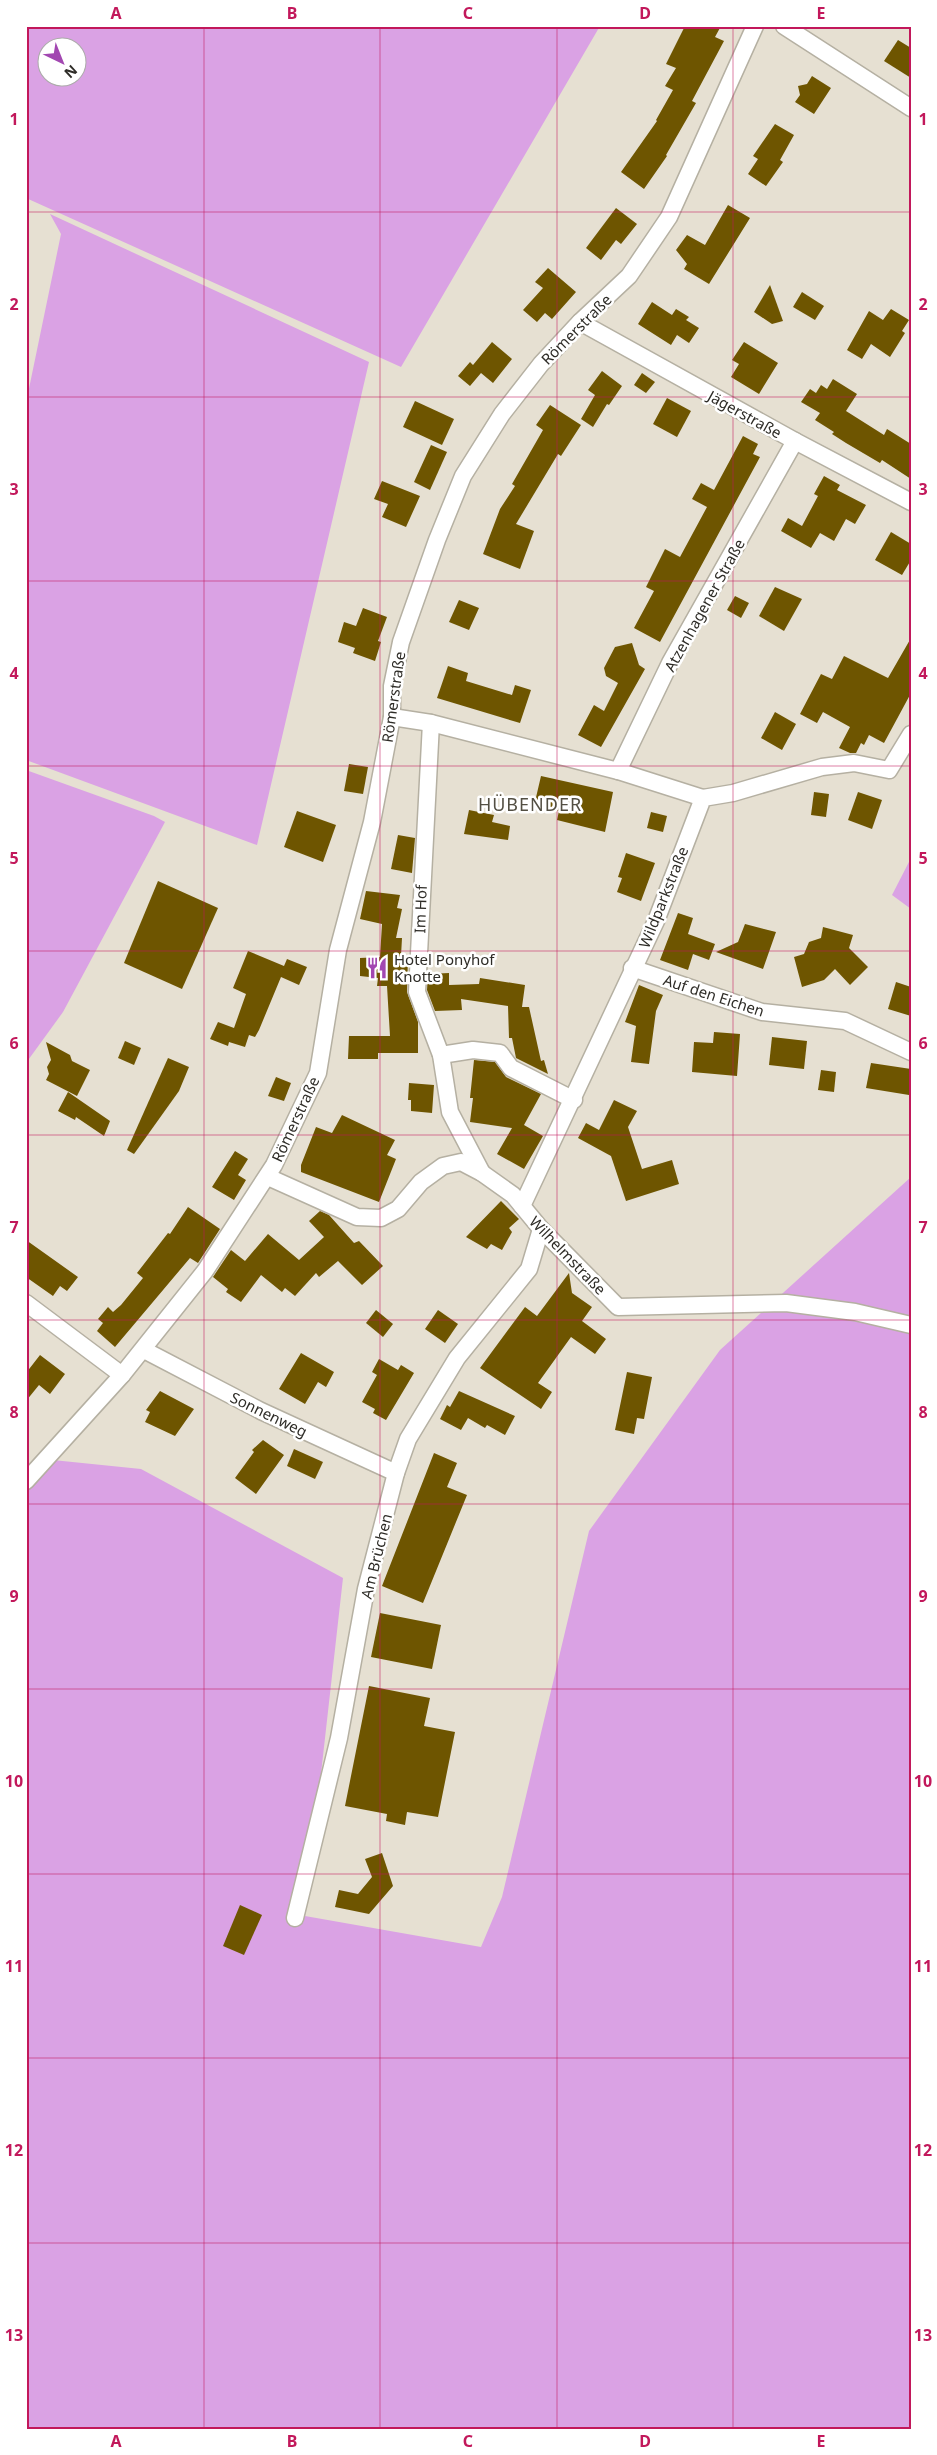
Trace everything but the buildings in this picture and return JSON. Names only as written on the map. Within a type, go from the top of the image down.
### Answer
[{"type":"street","name":"Römerstraße","points":[[26,1481],[144,1350],[206,1271],[268,1177],[318,1073],[338,950],[372,822],[392,717],[392,686],[401,642],[437,540],[463,476],[513,400],[541,364],[580,322],[629,276],[670,217],[755,26]]},
{"type":"street","points":[[784,26],[911,108]]},
{"type":"street","name":"Jägerstraße","points":[[580,322],[795,442],[911,502]]},
{"type":"street","name":"Atzenhagener Straße","points":[[618,771],[670,663],[795,442]]},
{"type":"street","points":[[392,717],[431,722],[618,771],[703,798],[732,793],[822,767],[854,763],[889,770],[911,734]]},
{"type":"street","name":"Im Hof","points":[[431,722],[421,891],[418,992],[441,1055],[450,1112],[482,1173]]},
{"type":"street","name":"Wildparkstraße","points":[[522,1206],[574,1100],[632,968],[656,921],[703,798]]},
{"type":"street","name":"Auf den Eichen","points":[[632,968],[762,1012],[845,1021],[911,1052]]},
{"type":"street","points":[[441,1055],[472,1050],[500,1053],[511,1068],[574,1100]]},
{"type":"street","name":"Wilhelmstraße","points":[[268,1177],[357,1217],[381,1218],[398,1208],[421,1182],[443,1166],[461,1162],[482,1173],[514,1195],[541,1229],[618,1307],[786,1303],[855,1312],[911,1325]]},
{"type":"street","name":"Am Brüchen","points":[[295,1918],[339,1738],[366,1589],[396,1473],[408,1439],[457,1358],[529,1269],[541,1229]]},
{"type":"street","points":[[26,1304],[122,1375]]},
{"type":"street","name":"Sonnenweg","points":[[144,1350],[261,1411],[396,1473]]},
{"type":"shaded area","points":[[26,26],[600,26],[401,367],[26,198]]},
{"type":"shaded area","points":[[50,214],[369,362],[257,845],[26,760],[26,403],[61,234]]},
{"type":"shaded area","points":[[26,770],[154,816],[165,822],[63,1012],[26,1063]]},
{"type":"shaded area","points":[[911,858],[911,909],[892,895]]},
{"type":"shaded area","points":[[911,1177],[911,2429],[26,2429],[26,1479],[43,1459],[141,1469],[343,1578],[305,1916],[481,1947],[502,1897],[589,1531],[720,1350]]},
{"type":"place","name":"Hotel Ponyhof Knotte","points":[[377,968]]},
{"type":"district","name":"HÜBENDER","points":[[530,804]]}]
